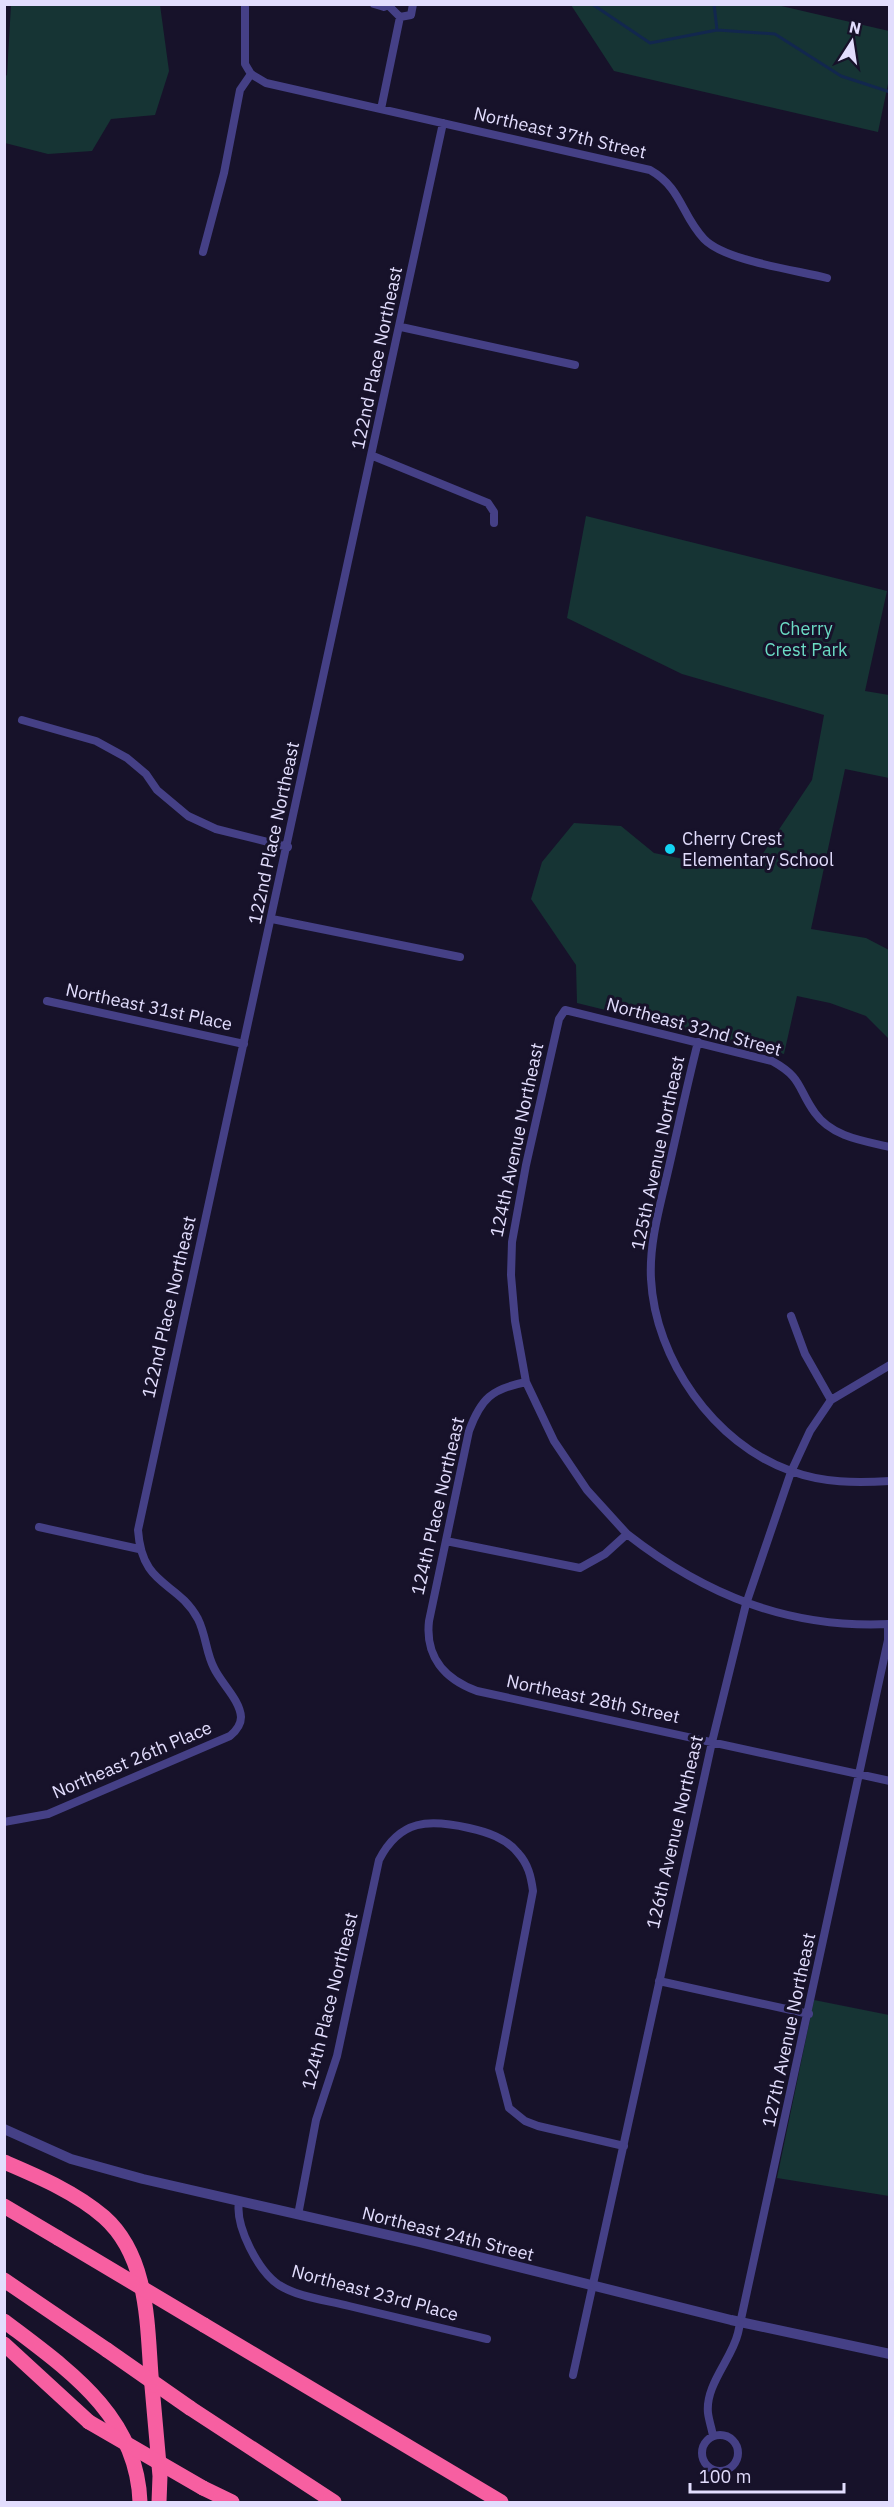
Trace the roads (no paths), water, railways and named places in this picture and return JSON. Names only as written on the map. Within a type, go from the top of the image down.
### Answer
[{"type":"highway","points":[[4,2162],[79,2198],[106,2218],[129,2248],[139,2276],[146,2312],[160,2498]]},
{"type":"highway","points":[[4,2206],[501,2502]]},
{"type":"highway","points":[[4,2280],[190,2408],[334,2502]]},
{"type":"highway","points":[[4,2320],[90,2391],[111,2415],[123,2432],[135,2467],[140,2502]]},
{"type":"highway","points":[[4,2344],[89,2422],[202,2488],[232,2502]]},
{"type":"street","points":[[203,252],[224,173],[240,90],[251,74],[245,64],[245,4]]},
{"type":"street","points":[[374,4],[384,7],[388,5],[400,17]]},
{"type":"street","points":[[400,17],[411,15],[413,4]]},
{"type":"street","points":[[381,109],[400,17]]},
{"type":"street","name":"Northeast 37th Street","points":[[251,74],[266,83],[651,170],[666,179],[696,228],[718,250],[827,278]]},
{"type":"street","name":"122nd Place Northeast","points":[[139,1549],[138,1530],[143,1498],[288,847],[443,123]]},
{"type":"street","points":[[401,327],[574,365]]},
{"type":"street","points":[[373,456],[488,503],[494,512],[494,523]]},
{"type":"street","points":[[22,720],[96,741],[127,758],[146,774],[157,790],[180,809],[216,829],[288,847]]},
{"type":"street","points":[[272,919],[460,957]]},
{"type":"street","name":"Northeast 31st Place","points":[[47,1001],[244,1044]]},
{"type":"street","name":"Northeast 32nd Street","points":[[565,1010],[772,1061],[787,1070],[800,1082],[815,1113],[825,1124],[851,1138],[890,1147]]},
{"type":"street","name":"124th Avenue Northeast","points":[[565,1010],[559,1019],[526,1165],[512,1242],[511,1275],[514,1321],[526,1382],[554,1441],[587,1490],[627,1534],[678,1571],[746,1604],[823,1622],[889,1624]]},
{"type":"street","name":"125th Avenue Northeast","points":[[698,1042],[653,1240],[651,1279],[663,1341],[682,1379],[711,1417],[742,1443],[791,1472],[841,1482],[890,1481]]},
{"type":"street","points":[[791,1316],[806,1354],[831,1400],[890,1365]]},
{"type":"street","name":"124th Place Northeast","points":[[438,1665],[430,1653],[427,1637],[469,1431],[475,1414],[485,1400],[500,1387],[526,1382]]},
{"type":"street","name":"126th Avenue Northeast","points":[[573,2375],[712,1742],[746,1604],[791,1472],[810,1431],[831,1400]]},
{"type":"street","points":[[39,1527],[139,1549]]},
{"type":"street","points":[[446,1541],[580,1568],[604,1554],[627,1534]]},
{"type":"street","name":"Northeast 26th Place","points":[[4,1822],[48,1815],[230,1736],[239,1726],[240,1710],[213,1667],[197,1618],[147,1567],[139,1549]]},
{"type":"street","name":"127th Avenue Northeast","points":[[713,2436],[707,2411],[713,2386],[736,2343],[741,2322],[860,1775],[888,1640],[889,1624]]},
{"type":"street","name":"Northeast 28th Street","points":[[438,1665],[461,1685],[477,1691],[890,1781]]},
{"type":"street","name":"124th Place Northeast","points":[[298,2215],[316,2120],[337,2056],[380,1860],[398,1836],[420,1823],[447,1823],[487,1832],[516,1851],[525,1861],[533,1890],[498,2069],[509,2108],[525,2121],[538,2126],[624,2146]]},
{"type":"street","points":[[659,1981],[809,2014]]},
{"type":"street","name":"Northeast 24th Street","points":[[4,2129],[71,2159],[239,2202],[419,2242],[741,2322],[890,2354]]},
{"type":"street","name":"Northeast 23rd Place","points":[[239,2202],[237,2214],[258,2264],[265,2274],[280,2286],[317,2298],[487,2339]]},
{"type":"street","name":"127th Avenue Northeast","points":[[713,2436],[728,2437],[736,2446],[737,2459],[733,2466],[723,2471],[712,2470],[703,2460],[703,2447],[713,2436]]},
{"type":"waterway","points":[[592,4],[650,43],[717,30],[775,34],[841,76],[890,92]]},
{"type":"waterway","points":[[714,4],[717,30]]},
{"type":"place","name":"Cherry Crest Elementary School","points":[[670,849]]},
{"type":"park label","name":"Cherry Crest Park","points":[[806,639]]}]
